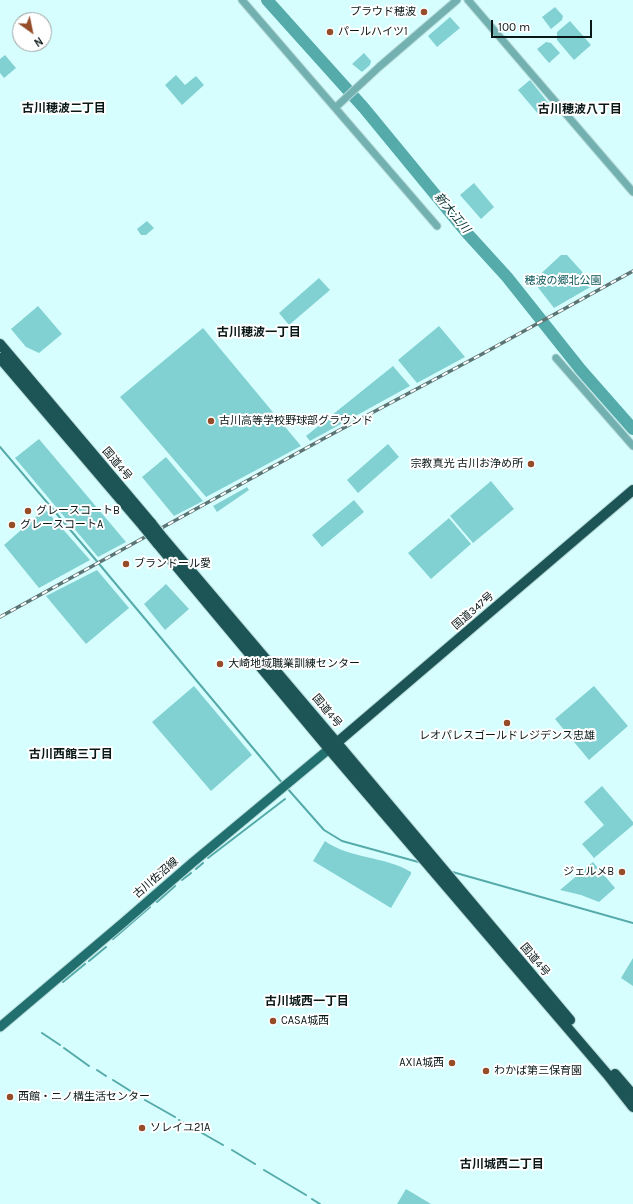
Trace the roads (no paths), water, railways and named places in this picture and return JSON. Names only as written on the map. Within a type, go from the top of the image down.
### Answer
[{"type":"highway","name":"国道4号","points":[[0,344],[160,540],[435,866],[633,1107]]},
{"type":"highway","name":"国道4号","points":[[0,358],[148,525]]},
{"type":"highway","name":"国道347号","points":[[333,746],[633,490]]},
{"type":"highway","name":"国道4号","points":[[333,746],[423,858],[447,874],[633,1095]]},
{"type":"main road","name":"古川佐沼線","points":[[0,1026],[333,746]]},
{"type":"street","points":[[242,0],[336,107],[437,226]]},
{"type":"street","points":[[336,107],[457,0]]},
{"type":"street","points":[[468,0],[633,192]]},
{"type":"street","points":[[556,358],[633,446]]},
{"type":"waterway","name":"新大江川","points":[[267,0],[364,108],[466,232],[507,277],[581,370],[633,429]]},
{"type":"waterway","points":[[0,447],[283,784]]},
{"type":"waterway","points":[[287,788],[324,830],[342,841],[422,863]]},
{"type":"waterway","points":[[208,858],[285,799]]},
{"type":"waterway","points":[[196,869],[203,863]]},
{"type":"waterway","points":[[449,871],[633,923]]},
{"type":"waterway","points":[[182,880],[191,873]]},
{"type":"waterway","points":[[157,902],[175,886]]},
{"type":"waterway","points":[[113,939],[150,907]]},
{"type":"waterway","points":[[89,961],[106,947]]},
{"type":"waterway","points":[[63,982],[85,964]]},
{"type":"waterway","points":[[42,1033],[60,1045]]},
{"type":"waterway","points":[[64,1048],[89,1066]]},
{"type":"waterway","points":[[97,1070],[106,1076]]},
{"type":"waterway","points":[[113,1080],[140,1097]]},
{"type":"waterway","points":[[145,1100],[175,1117]]},
{"type":"waterway","points":[[179,1120],[194,1129]]},
{"type":"waterway","points":[[202,1133],[223,1145]]},
{"type":"waterway","points":[[232,1150],[255,1164]]},
{"type":"waterway","points":[[264,1170],[306,1195]]},
{"type":"waterway","points":[[312,1199],[320,1204]]},
{"type":"railway","points":[[0,617],[321,440],[633,271]]},
{"type":"place","name":"プラウド穂波","points":[[424,12]]},
{"type":"place","name":"パールハイツ1","points":[[330,32]]},
{"type":"place","name":"古川高等学校野球部グラウンド","points":[[211,421]]},
{"type":"place","name":"宗教真光 古川お浄め所","points":[[531,464]]},
{"type":"place","name":"グレースコートB","points":[[28,511]]},
{"type":"place","name":"グレースコートA","points":[[12,525]]},
{"type":"place","name":"ブランドール愛","points":[[126,564]]},
{"type":"place","name":"大崎地域職業訓練センター","points":[[220,664]]},
{"type":"place","name":"レオパレスゴールドレジデンス忠雄","points":[[507,723]]},
{"type":"place","name":"ジェルメB","points":[[622,872]]},
{"type":"place","name":"CASA城西","points":[[273,1021]]},
{"type":"place","name":"AXIA城西","points":[[452,1063]]},
{"type":"place","name":"わかば第三保育園","points":[[486,1071]]},
{"type":"place","name":"西館・ニノ構生活センター","points":[[10,1097]]},
{"type":"place","name":"ソレイユ21A","points":[[142,1128]]},
{"type":"district","name":"古川穂波二丁目","points":[[64,109]]},
{"type":"district","name":"古川穂波八丁目","points":[[580,110]]},
{"type":"district","name":"古川穂波一丁目","points":[[259,333]]},
{"type":"district","name":"古川西館三丁目","points":[[71,755]]},
{"type":"district","name":"古川城西一丁目","points":[[307,1002]]},
{"type":"district","name":"古川城西二丁目","points":[[502,1165]]},
{"type":"park label","name":"穂波の郷北公園","points":[[563,281]]}]
